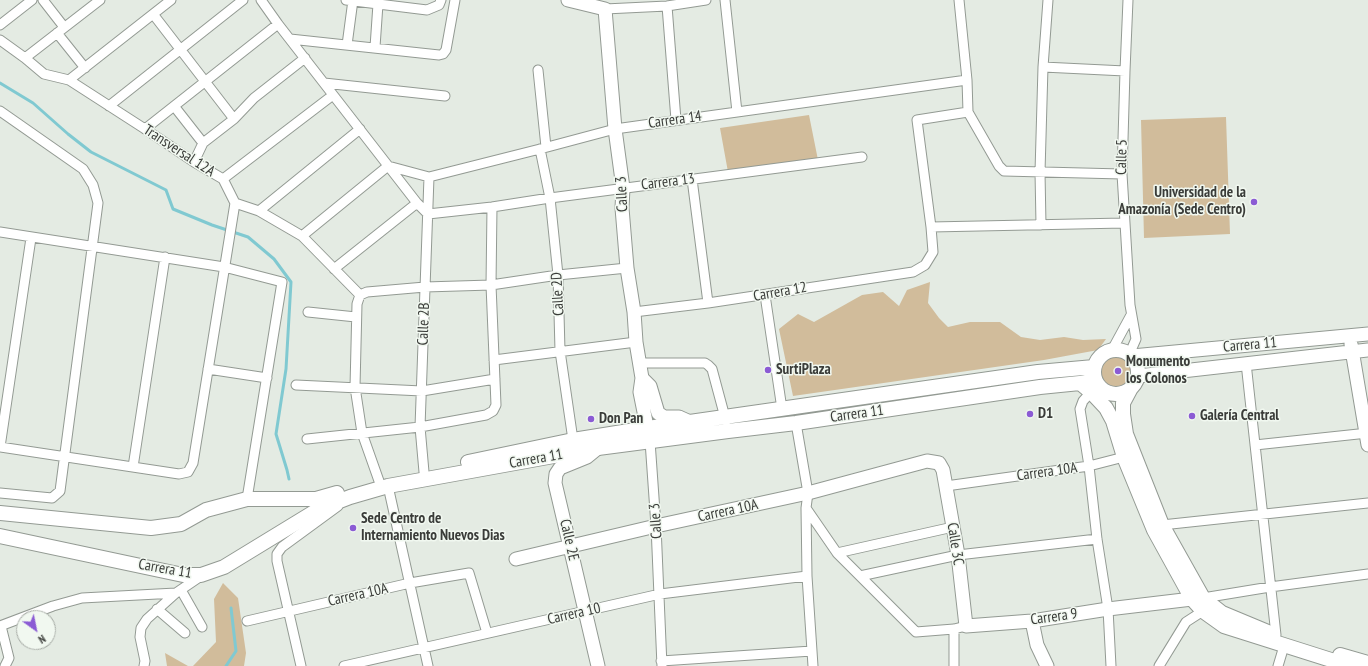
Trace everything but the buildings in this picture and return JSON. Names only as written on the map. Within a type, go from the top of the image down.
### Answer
[{"type":"main road","points":[[1199,603],[1162,525],[1126,434],[1122,414],[1123,404],[1138,376],[1136,362],[1130,356],[1118,350],[1112,350],[1104,353],[1098,359],[1095,382],[1113,421],[1124,457],[1154,530],[1199,603],[1280,640],[1350,662],[1368,663]]},
{"type":"main road","name":"Carrera 11","points":[[0,512],[151,528],[181,524],[206,510],[247,499],[317,504],[350,497],[383,484],[598,442],[726,424],[782,409],[1038,372],[1095,382]]},
{"type":"main road","name":"Carrera 11","points":[[649,434],[690,422],[726,424],[796,423],[1040,387],[1095,382]]},
{"type":"main road","points":[[1095,382],[1105,392],[1112,394],[1125,392],[1131,388]]},
{"type":"main road","name":"Carrera 11","points":[[0,536],[183,575],[201,576],[224,566],[317,504],[424,472],[573,440],[598,442]]},
{"type":"street","points":[[0,25],[32,0]]},
{"type":"street","points":[[42,0],[84,68]]},
{"type":"street","points":[[25,58],[100,0]]},
{"type":"street","points":[[69,80],[171,0]]},
{"type":"street","points":[[109,106],[243,0]]},
{"type":"street","points":[[261,0],[416,203],[428,214]]},
{"type":"street","points":[[347,44],[350,0],[427,10],[433,9],[439,5],[441,0]]},
{"type":"street","points":[[290,39],[376,47],[439,55],[443,54],[446,50],[455,0]]},
{"type":"street","points":[[568,0],[605,9],[667,6],[705,0]]},
{"type":"street","points":[[725,0],[736,112]]},
{"type":"street","points":[[959,0],[967,80],[968,112],[999,166],[1004,171],[1122,174]]},
{"type":"street","points":[[1041,224],[1040,172],[1043,67],[1048,0]]},
{"type":"street","name":"Calle 5","points":[[1128,0],[1124,71],[1122,174],[1131,314],[1136,339],[1130,356]]},
{"type":"street","points":[[376,47],[378,4]]},
{"type":"street","points":[[667,6],[676,120]]},
{"type":"street","name":"Calle 3","points":[[605,9],[615,129],[623,188],[622,208],[628,268],[634,312],[636,342],[642,378],[640,392],[649,434],[660,594],[661,664]]},
{"type":"street","points":[[153,14],[234,119]]},
{"type":"street","points":[[145,129],[278,24]]},
{"type":"street","name":"Transversal 12A","points":[[0,40],[44,74],[69,80],[194,162],[223,179],[235,203]]},
{"type":"street","points":[[194,162],[203,143],[234,119],[254,98],[305,58]]},
{"type":"street","points":[[1043,67],[1124,71]]},
{"type":"street","name":"Calle 2D","points":[[538,70],[543,148],[558,275],[560,351],[573,440]]},
{"type":"street","name":"Carrera 14","points":[[388,166],[429,177],[615,129],[967,80]]},
{"type":"street","points":[[324,84],[445,96]]},
{"type":"street","points":[[223,179],[333,95]]},
{"type":"street","points":[[174,106],[203,143]]},
{"type":"street","points":[[0,111],[83,169],[93,185],[98,203],[60,492],[57,496],[52,498],[0,493]]},
{"type":"street","points":[[968,112],[917,120],[931,228],[1124,223]]},
{"type":"street","points":[[259,210],[360,130]]},
{"type":"street","name":"Carrera 13","points":[[428,214],[492,207],[623,188],[862,157]]},
{"type":"street","points":[[302,236],[388,166]]},
{"type":"street","name":"Calle 2B","points":[[424,472],[420,427],[429,177]]},
{"type":"street","points":[[692,179],[708,303]]},
{"type":"street","points":[[31,238],[0,447],[179,474],[188,472],[193,463],[235,203],[259,210],[302,236],[360,295]]},
{"type":"street","points":[[334,269],[416,203]]},
{"type":"street","points":[[307,439],[420,427],[486,414],[493,411],[496,405],[491,285],[492,207]]},
{"type":"street","name":"Carrera 12","points":[[634,312],[765,295],[819,285],[913,272],[925,265],[933,252],[931,228]]},
{"type":"street","points":[[0,232],[224,267],[282,282],[247,499]]},
{"type":"street","points":[[133,467],[165,257]]},
{"type":"street","points":[[428,666],[410,583],[383,484],[362,433],[355,387],[356,317],[357,304],[360,295],[367,292],[425,287],[491,285],[558,275],[628,268]]},
{"type":"street","points":[[765,295],[782,409]]},
{"type":"street","points":[[308,312],[356,317]]},
{"type":"street","points":[[1112,350],[1131,314]]},
{"type":"street","name":"Carrera 11","points":[[1130,356],[1368,334]]},
{"type":"street","points":[[1255,445],[1368,437],[1349,336]]},
{"type":"street","points":[[494,360],[636,342]]},
{"type":"street","name":"Carrera 11","points":[[1138,376],[1368,350]]},
{"type":"street","points":[[640,363],[705,363],[708,365],[712,369],[726,424]]},
{"type":"street","points":[[1246,363],[1270,587],[1280,640],[1278,666]]},
{"type":"street","points":[[208,369],[267,378]]},
{"type":"street","name":"Calle 3","points":[[642,378],[650,386],[658,413],[664,417],[679,417],[690,422]]},
{"type":"street","points":[[296,385],[422,391],[495,379]]},
{"type":"street","points":[[1095,382],[1083,401],[1080,409],[1108,609],[1111,666]]},
{"type":"street","points":[[796,423],[808,493],[806,508],[807,576],[813,666]]},
{"type":"street","name":"Calle 2E","points":[[598,442],[587,457],[560,468],[556,474],[555,483],[598,666]]},
{"type":"street","name":"Carrera 10A","points":[[946,486],[1089,466],[1124,457]]},
{"type":"street","name":"Carrera 10A","points":[[516,560],[656,526],[808,493],[927,461],[939,463]]},
{"type":"street","name":"Calle 3C","points":[[939,463],[944,470],[958,555],[960,628],[954,666]]},
{"type":"street","points":[[301,666],[277,561],[277,554],[282,547],[350,497]]},
{"type":"street","points":[[1162,525],[1368,503]]},
{"type":"street","points":[[806,508],[838,553],[860,576],[958,555],[1098,539]]},
{"type":"street","points":[[838,553],[953,527]]},
{"type":"street","name":"Carrera 10A","points":[[248,621],[288,610],[410,583],[469,573],[487,633]]},
{"type":"street","points":[[1159,666],[1199,603],[1270,587],[1368,574]]},
{"type":"street","points":[[144,666],[145,661],[140,637],[141,628],[147,619],[157,609],[201,576]]},
{"type":"street","name":"Carrera 10","points":[[344,666],[660,594],[807,576]]},
{"type":"street","name":"Carrera 9","points":[[860,576],[916,632],[1032,621],[1108,609],[1199,603]]},
{"type":"street","points":[[6,666],[9,658],[0,626],[53,606],[82,598],[179,592]]},
{"type":"street","points":[[179,592],[202,627]]},
{"type":"street","points":[[157,609],[185,633]]},
{"type":"street","points":[[1032,621],[1037,645],[1047,666]]},
{"type":"street","points":[[661,664],[812,651]]},
{"type":"street","points":[[1350,662],[1368,656]]},
{"type":"shaded area","points":[[809,115],[818,160],[728,172],[720,128]]},
{"type":"shaded area","points":[[1226,117],[1230,234],[1144,238],[1141,120]]},
{"type":"shaded area","points":[[930,282],[928,303],[948,327],[970,322],[1000,322],[1021,337],[1040,340],[1064,337],[1083,340],[1106,339],[1098,350],[1044,360],[793,396],[779,329],[798,314],[814,322],[862,295],[883,292],[899,306],[907,290]]},
{"type":"shaded area","points":[[1113,356],[1119,356],[1129,363],[1132,372],[1131,378],[1125,385],[1119,388],[1113,388],[1103,381],[1100,375],[1100,369],[1107,359]]},
{"type":"shaded area","points":[[223,583],[238,598],[246,653],[244,666],[193,666],[216,642],[214,599]]},
{"type":"shaded area","points":[[165,653],[188,666],[167,666]]},
{"type":"waterway","points":[[0,83],[33,103],[91,152],[166,190],[173,209],[212,225],[248,237],[274,259],[291,282],[286,369],[276,434],[289,479]]},
{"type":"waterway","points":[[226,666],[236,651],[231,608]]},
{"type":"place","name":"Universidad de la Amazonía (Sede Centro)","points":[[1254,202]]},
{"type":"place","name":"SurtiPlaza","points":[[768,370]]},
{"type":"place","name":"Monumento los Colonos","points":[[1118,371]]},
{"type":"place","name":"D1","points":[[1030,414]]},
{"type":"place","name":"Galería Central","points":[[1192,416]]},
{"type":"place","name":"Don Pan","points":[[591,419]]},
{"type":"place","name":"Sede Centro de Internamiento Nuevos Dias","points":[[353,528]]}]
